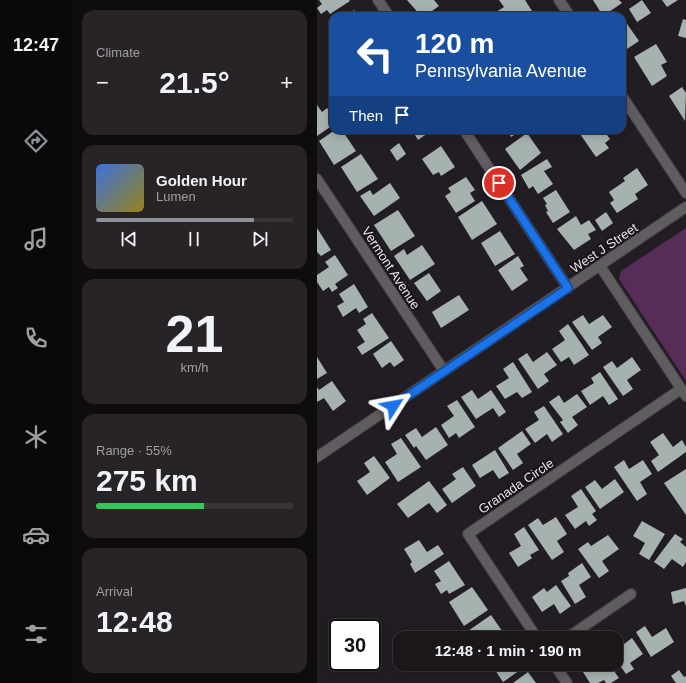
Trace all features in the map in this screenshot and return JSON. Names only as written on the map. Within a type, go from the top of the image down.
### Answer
[{"type":"street","points":[[378,0],[386,12]]},
{"type":"street","points":[[559,0],[567,12]]},
{"type":"street","points":[[626,102],[686,193]]},
{"type":"street","points":[[467,134],[568,288]]},
{"type":"street","name":"Vermont Avenue","points":[[317,179],[444,372]]},
{"type":"street","name":"West J Street","points":[[317,458],[686,207]]},
{"type":"street","points":[[600,266],[684,392]]},
{"type":"street","name":"Granada Circle","points":[[532,631],[468,534],[684,392]]},
{"type":"street","points":[[577,631],[631,594]]},
{"type":"street","points":[[559,671],[567,683]]},
{"type":"shaded area","points":[[686,228],[686,381],[619,279],[621,271]]},
{"type":"building","points":[[319,0],[350,1],[333,12],[329,13],[327,10],[321,14],[317,8],[322,4]]},
{"type":"building","points":[[407,0],[434,0],[439,6],[431,12],[418,12]]},
{"type":"building","points":[[499,0],[525,0],[532,11],[496,12],[504,7]]},
{"type":"building","points":[[593,0],[619,0],[622,3],[609,12],[600,12]]},
{"type":"building","points":[[642,0],[651,13],[637,22],[629,9]]},
{"type":"building","points":[[662,0],[678,0],[667,7]]},
{"type":"building","points":[[683,19],[686,20],[686,38],[678,36]]},
{"type":"building","points":[[626,22],[639,41],[626,50]]},
{"type":"building","points":[[656,44],[667,62],[661,65],[667,76],[652,86],[634,57]]},
{"type":"building","points":[[682,87],[686,93],[685,121],[669,96]]},
{"type":"building","points":[[317,105],[322,112],[327,108],[329,111],[329,128],[317,136]]},
{"type":"building","points":[[329,134],[345,134],[356,151],[334,165],[319,141]]},
{"type":"building","points":[[414,134],[427,134],[418,140]]},
{"type":"building","points":[[528,134],[541,153],[520,170],[505,149]]},
{"type":"building","points":[[580,134],[608,134],[607,135],[610,139],[605,143],[609,148],[596,157]]},
{"type":"building","points":[[399,143],[406,154],[397,161],[390,150]]},
{"type":"building","points":[[441,146],[455,167],[441,176],[439,172],[433,175],[422,159]]},
{"type":"building","points":[[361,154],[378,179],[357,192],[341,167]]},
{"type":"building","points":[[547,159],[552,167],[544,171],[553,184],[538,194],[533,186],[529,189],[521,175]]},
{"type":"building","points":[[637,168],[648,185],[635,194],[638,199],[617,213],[610,203],[614,200],[609,192],[625,181],[623,178]]},
{"type":"building","points":[[466,177],[475,190],[470,193],[475,201],[456,213],[445,196],[451,192],[448,188]]},
{"type":"building","points":[[390,183],[400,198],[374,216],[360,196],[370,190],[373,195]]},
{"type":"building","points":[[556,190],[570,212],[553,223],[546,212],[548,211],[545,205],[547,204],[543,198]]},
{"type":"building","points":[[482,201],[497,224],[472,240],[458,217]]},
{"type":"building","points":[[398,210],[415,236],[391,251],[374,225]]},
{"type":"building","points":[[606,212],[613,223],[602,231],[595,220]]},
{"type":"building","points":[[576,216],[581,225],[589,220],[596,230],[588,234],[591,239],[574,250],[557,229]]},
{"type":"building","points":[[317,228],[331,250],[321,256],[317,252]]},
{"type":"building","points":[[500,231],[515,254],[495,266],[481,243]]},
{"type":"building","points":[[422,245],[435,264],[410,280],[394,256],[404,249],[407,255]]},
{"type":"building","points":[[335,255],[348,275],[335,284],[338,288],[332,292],[329,287],[323,291],[317,282],[317,275],[329,267],[325,262]]},
{"type":"building","points":[[518,256],[524,266],[520,268],[528,280],[512,291],[498,270]]},
{"type":"building","points":[[429,273],[441,291],[427,301],[414,283]]},
{"type":"building","points":[[354,284],[368,307],[359,313],[356,308],[343,317],[337,306],[344,302],[339,294]]},
{"type":"building","points":[[459,295],[469,310],[441,328],[432,312]]},
{"type":"building","points":[[372,313],[389,338],[362,355],[357,347],[365,342],[357,330],[366,324],[363,319]]},
{"type":"building","points":[[583,315],[589,324],[603,315],[612,327],[598,337],[602,343],[592,350],[572,322]]},
{"type":"building","points":[[568,324],[589,355],[574,365],[569,357],[561,362],[552,349],[565,340],[559,331]]},
{"type":"building","points":[[391,341],[404,360],[394,367],[390,362],[382,368],[373,354]]},
{"type":"building","points":[[547,352],[557,365],[544,374],[549,381],[538,389],[518,359],[527,353],[533,362]]},
{"type":"building","points":[[317,357],[327,373],[317,379]]},
{"type":"building","points":[[632,357],[641,370],[627,380],[633,389],[623,396],[603,367],[612,361],[617,368]]},
{"type":"building","points":[[513,362],[532,392],[522,398],[517,392],[505,399],[496,386],[509,378],[503,369]]},
{"type":"building","points":[[600,372],[618,399],[609,405],[603,396],[590,405],[581,391],[594,383],[591,378]]},
{"type":"building","points":[[332,381],[346,401],[333,411],[324,398],[317,402],[317,387],[319,390]]},
{"type":"building","points":[[472,390],[478,399],[491,390],[506,412],[499,417],[493,408],[476,419],[461,397]]},
{"type":"building","points":[[577,394],[587,407],[572,417],[578,425],[568,433],[560,422],[563,420],[549,402],[559,395],[564,403]]},
{"type":"building","points":[[457,400],[475,427],[459,438],[456,433],[449,438],[441,425],[454,416],[447,406]]},
{"type":"building","points":[[544,406],[563,434],[552,442],[547,434],[535,443],[525,429],[539,420],[534,412]]},
{"type":"building","points":[[436,427],[448,445],[426,460],[416,446],[414,448],[405,435],[416,428],[422,437]]},
{"type":"building","points":[[522,431],[531,444],[517,454],[523,463],[513,470],[498,448]]},
{"type":"building","points":[[663,433],[673,447],[682,440],[686,447],[686,452],[658,472],[651,461],[659,455],[650,442]]},
{"type":"building","points":[[401,438],[421,467],[398,482],[385,462],[397,454],[391,444]]},
{"type":"building","points":[[495,450],[509,473],[499,479],[493,470],[480,478],[472,465]]},
{"type":"building","points":[[374,456],[390,478],[367,495],[357,481],[370,472],[364,463]]},
{"type":"building","points":[[624,460],[629,469],[643,460],[652,474],[640,482],[647,494],[637,501],[614,467]]},
{"type":"building","points":[[463,467],[476,486],[452,503],[442,489],[456,479],[452,474]]},
{"type":"building","points":[[686,469],[686,515],[664,483]]},
{"type":"building","points":[[615,479],[624,492],[600,509],[585,487],[595,480],[602,489]]},
{"type":"building","points":[[429,481],[447,505],[437,513],[429,503],[408,518],[397,504]]},
{"type":"building","points":[[581,489],[596,511],[592,514],[597,520],[589,526],[586,521],[575,529],[565,515],[578,507],[571,496]]},
{"type":"building","points":[[556,517],[567,534],[557,541],[564,552],[552,560],[528,525],[538,518],[543,525]]},
{"type":"building","points":[[642,521],[665,534],[649,560],[639,554],[645,543],[633,536]]},
{"type":"building","points":[[524,527],[539,550],[530,555],[532,558],[518,567],[509,553],[521,546],[514,534]]},
{"type":"building","points":[[675,534],[683,539],[680,542],[686,547],[686,562],[683,567],[672,559],[664,569],[654,562]]},
{"type":"building","points":[[608,535],[619,549],[602,561],[609,571],[599,578],[578,549],[588,542],[591,546]]},
{"type":"building","points":[[419,540],[427,552],[438,545],[444,554],[415,573],[410,564],[412,562],[404,549]]},
{"type":"building","points":[[449,561],[465,585],[449,594],[447,590],[441,594],[435,584],[441,581],[434,571]]},
{"type":"building","points":[[582,563],[591,577],[579,585],[586,597],[575,604],[561,581],[569,576],[568,573]]},
{"type":"building","points":[[556,585],[571,606],[560,614],[554,604],[542,612],[532,597],[544,588],[547,592]]},
{"type":"building","points":[[472,587],[488,610],[464,626],[449,602]]},
{"type":"building","points":[[686,588],[686,606],[684,601],[673,604],[671,592]]},
{"type":"building","points":[[491,615],[502,631],[468,631]]},
{"type":"building","points":[[645,626],[652,637],[666,628],[674,642],[651,657],[636,632]]},
{"type":"building","points":[[632,638],[643,654],[630,663],[634,669],[626,674],[623,670],[623,645]]},
{"type":"building","points":[[679,670],[684,677],[686,676],[686,683],[676,683],[671,676]]},
{"type":"building","points":[[496,671],[519,671],[503,682]]},
{"type":"building","points":[[614,671],[619,678],[611,683],[606,683],[604,680],[598,683],[590,683],[583,672]]},
{"type":"building","points":[[528,672],[536,683],[513,683]]},
{"type":"route","points":[[393,406],[568,288],[499,183]]}]
